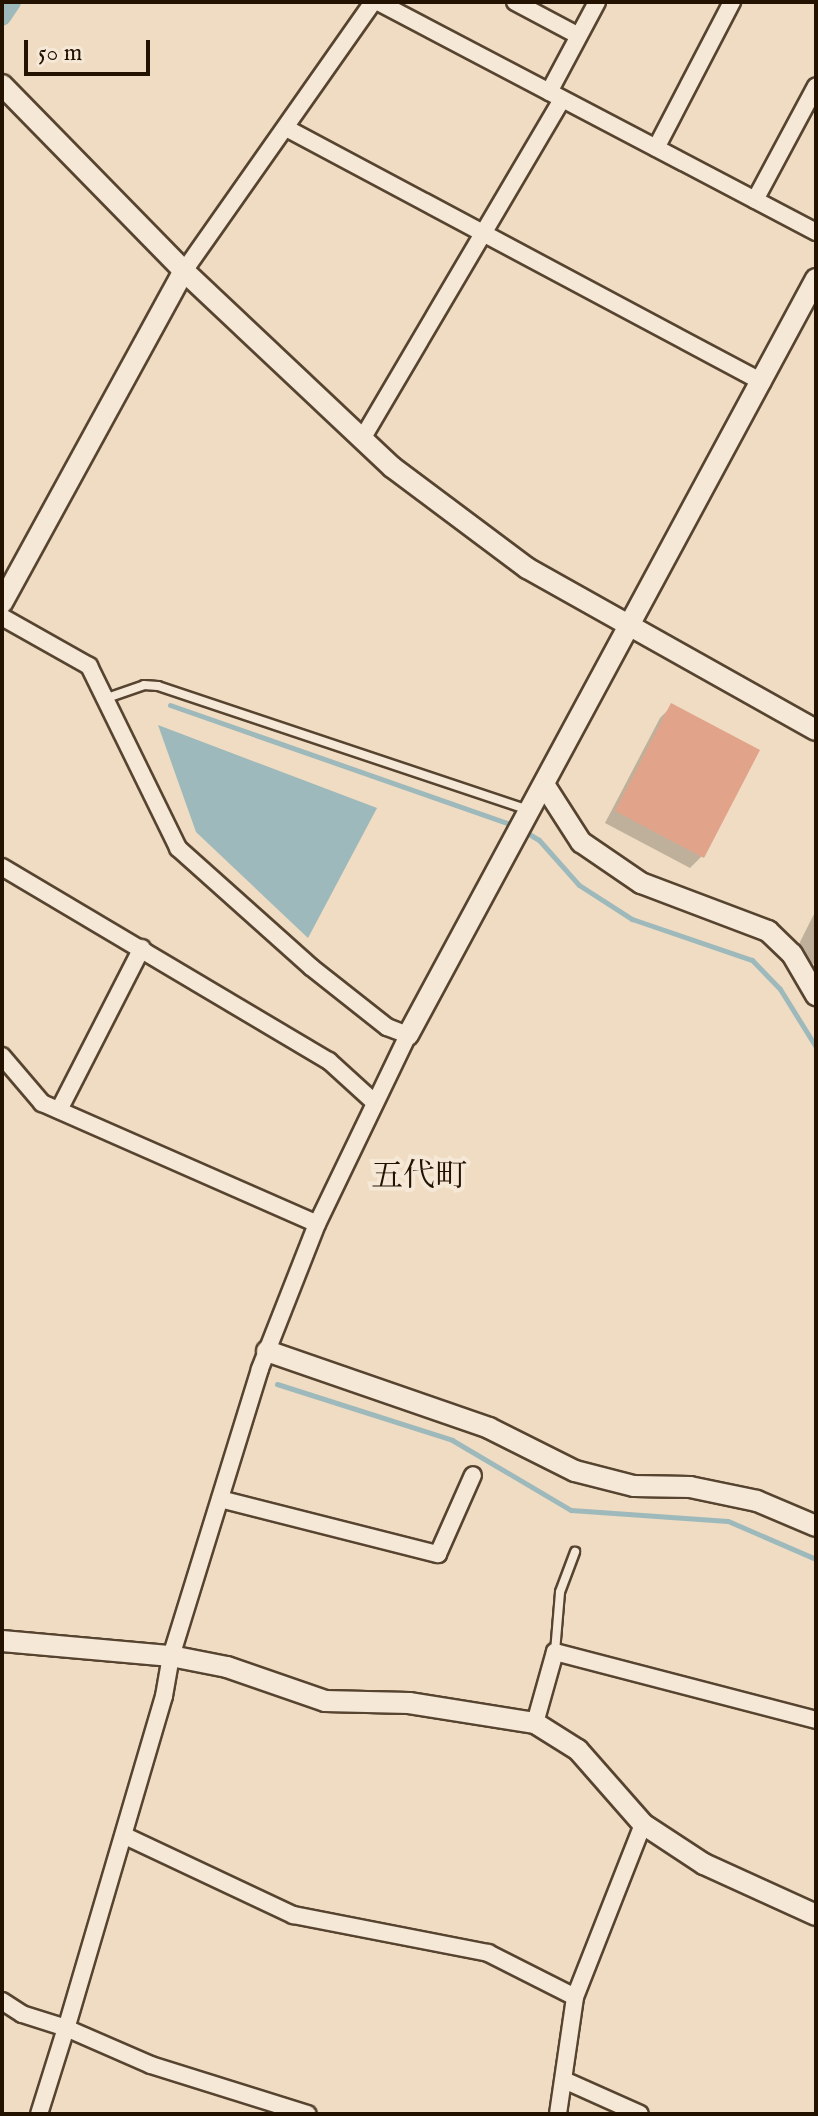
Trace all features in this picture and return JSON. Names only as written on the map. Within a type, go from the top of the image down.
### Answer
[{"type":"street","points":[[2,603],[184,271],[376,2],[816,232]]},
{"type":"street","points":[[515,2],[579,36]]},
{"type":"street","points":[[362,439],[483,233],[556,95],[579,36],[597,2]]},
{"type":"street","points":[[656,148],[732,2]]},
{"type":"street","points":[[755,200],[816,86]]},
{"type":"street","points":[[3,89],[184,271],[362,439],[527,568],[816,730]]},
{"type":"street","points":[[286,128],[762,382]]},
{"type":"street","points":[[39,2114],[125,1836],[171,1656],[220,1499],[267,1351],[317,1224],[373,1101],[816,279]]},
{"type":"street","points":[[2,617],[85,661],[107,698],[178,848],[311,967],[387,1027],[408,1035]]},
{"type":"street","points":[[545,786],[581,842],[641,883],[768,931],[792,954],[816,995]]},
{"type":"street","points":[[2,867],[329,1061],[373,1101]]},
{"type":"street","points":[[59,1110],[142,948]]},
{"type":"street","points":[[2,1056],[42,1103],[317,1224]]},
{"type":"street","points":[[267,1351],[489,1428],[575,1471],[634,1486],[690,1487],[757,1501],[816,1526]]},
{"type":"street","points":[[220,1499],[438,1554],[473,1475]]},
{"type":"street","points":[[2,1641],[171,1656],[227,1667],[325,1701],[409,1703],[535,1723],[578,1750],[643,1824],[704,1864],[816,1915]]},
{"type":"street","points":[[535,1723],[555,1652],[816,1720]]},
{"type":"street","points":[[558,2114],[575,1997],[643,1824]]},
{"type":"street","points":[[125,1836],[293,1915],[488,1953],[575,1997]]},
{"type":"street","points":[[2,2001],[22,2014],[66,2028],[151,2065],[307,2114]]},
{"type":"street","points":[[564,2080],[640,2114]]},
{"type":"lane","points":[[107,698],[144,685],[158,686],[531,811]]},
{"type":"lane","points":[[555,1652],[560,1592],[575,1552]]},
{"type":"water","points":[[158,725],[377,808],[308,938],[196,832]]},
{"type":"building","points":[[671,703],[760,750],[704,858],[615,811]]},
{"type":"waterway","points":[[2,17],[12,2]]},
{"type":"waterway","points":[[170,705],[515,826]]},
{"type":"waterway","points":[[524,831],[539,840],[579,885],[632,919],[752,960],[780,989],[816,1047]]},
{"type":"waterway","points":[[277,1384],[452,1440],[571,1510],[728,1521],[816,1559]]},
{"type":"district","name":"五代町","points":[[419,1178]]}]
